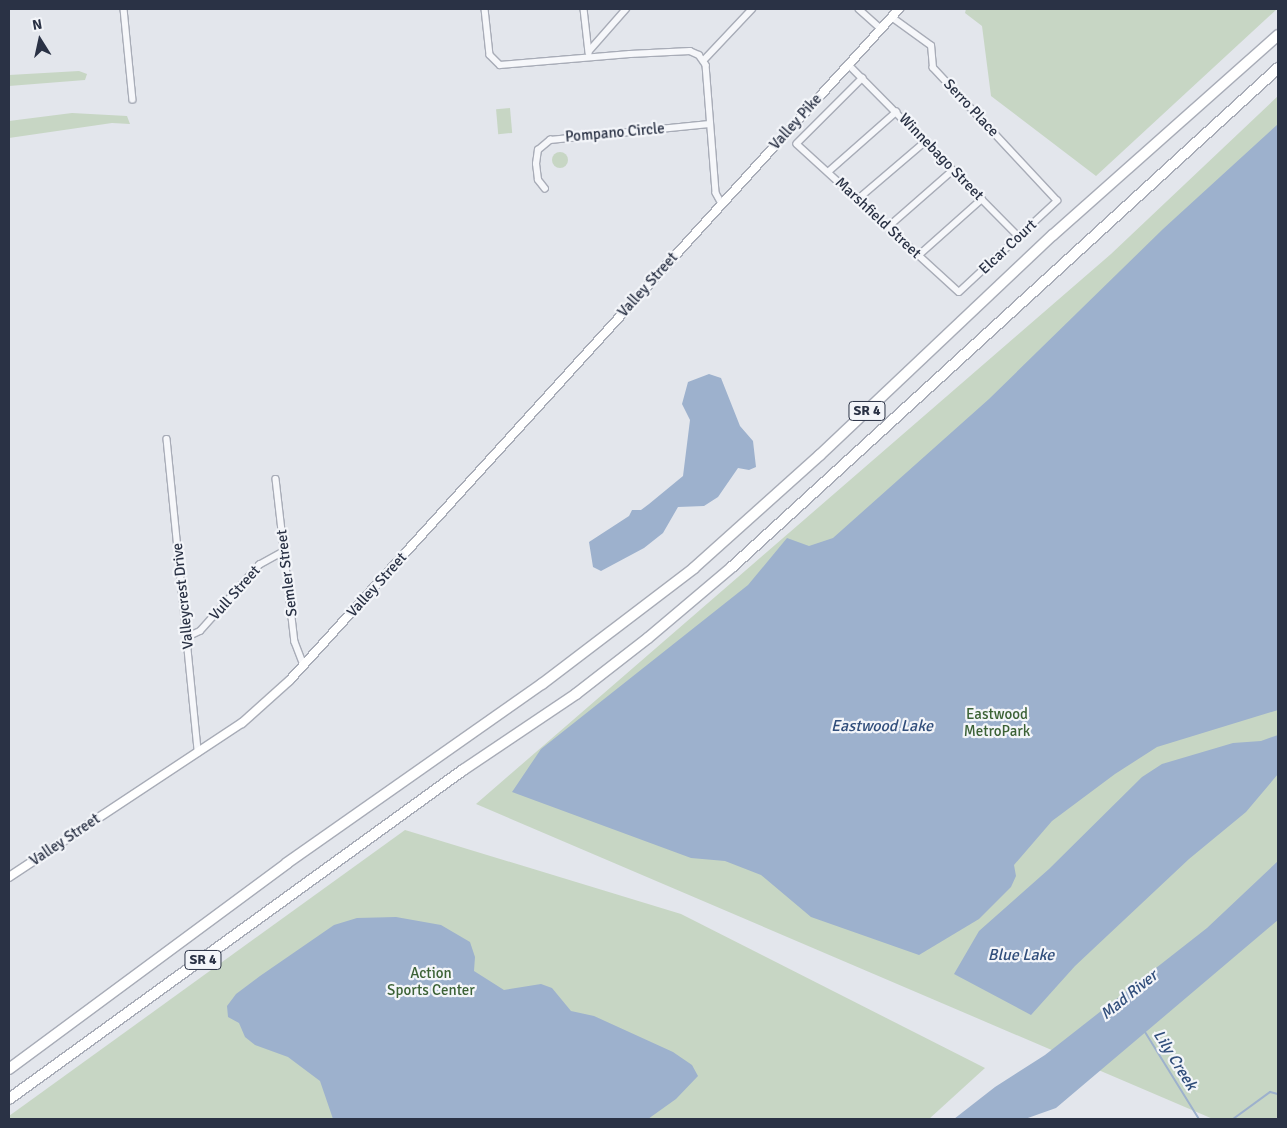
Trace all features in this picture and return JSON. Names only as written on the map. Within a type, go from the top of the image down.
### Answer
[{"type":"highway","name":"SR 4","points":[[9,1069],[287,862],[542,684],[694,568],[820,455],[1053,235],[1278,35]]},
{"type":"highway","name":"SR 4","points":[[9,1099],[463,770],[576,694],[648,638],[732,567],[1278,68]]},
{"type":"street","points":[[124,9],[133,100]]},
{"type":"street","points":[[485,9],[490,55],[496,63],[589,54],[690,52],[704,60]]},
{"type":"street","points":[[584,9],[589,54]]},
{"type":"street","points":[[589,54],[626,9]]},
{"type":"street","points":[[722,204],[716,194],[704,60],[752,9]]},
{"type":"street","points":[[859,9],[881,28]]},
{"type":"street","name":"Valley Pike","points":[[694,235],[899,9]]},
{"type":"street","name":"Serro Place","points":[[891,17],[931,46],[933,68],[1058,201]]},
{"type":"street","name":"Winnebago Street","points":[[848,64],[1019,237]]},
{"type":"street","name":"Marshfield Street","points":[[863,78],[797,144],[959,292]]},
{"type":"street","points":[[828,172],[896,112]]},
{"type":"street","name":"Pompano Circle","points":[[545,189],[538,180],[536,164],[538,150],[550,140],[709,124]]},
{"type":"street","points":[[858,199],[925,142]]},
{"type":"street","points":[[888,227],[953,170]]},
{"type":"street","points":[[919,255],[982,199]]},
{"type":"street","name":"Elcar Court","points":[[959,292],[1058,201]]},
{"type":"street","name":"Valley Street","points":[[9,877],[251,717],[304,665],[694,235]]},
{"type":"street","name":"Valleycrest Drive","points":[[168,440],[198,752]]},
{"type":"street","name":"Semler Street","points":[[276,479],[295,642],[304,665]]},
{"type":"street","name":"Vull Street","points":[[187,637],[210,621],[259,565],[284,551]]},
{"type":"green space","points":[[966,9],[1277,9],[1096,176],[991,96],[982,26],[965,13]]},
{"type":"green space","points":[[79,71],[87,74],[85,80],[9,86],[9,75]]},
{"type":"green space","name":"Eastwood Lake","points":[[1278,96],[1278,1119],[1213,1119],[476,804],[1111,254]]},
{"type":"green space","points":[[510,108],[512,133],[498,134],[496,109]]},
{"type":"green space","points":[[72,113],[127,116],[130,124],[112,123],[9,138],[9,121]]},
{"type":"green space","points":[[560,152],[566,154],[568,160],[566,166],[560,168],[554,166],[552,160],[554,154]]},
{"type":"green space","name":"Action Sports Center","points":[[405,830],[681,914],[985,1068],[929,1119],[9,1119],[9,1116]]},
{"type":"water","name":"Eastwood Lake","points":[[1278,124],[1278,710],[1157,747],[1115,774],[1052,821],[1014,865],[1016,876],[1011,887],[979,919],[919,955],[811,917],[761,875],[725,861],[691,858],[512,792],[541,749],[748,585],[787,538],[809,546],[833,538],[989,399],[1163,229]]},
{"type":"water","points":[[709,374],[721,378],[740,426],[753,441],[756,467],[749,470],[738,468],[718,497],[704,506],[678,507],[663,533],[644,548],[601,571],[593,567],[589,542],[629,516],[632,510],[641,510],[683,476],[690,420],[682,404],[688,382]]},
{"type":"water","name":"Blue Lake","points":[[1278,735],[1278,774],[1246,812],[1189,859],[1075,966],[1031,1015],[954,974],[979,931],[1049,869],[1142,777],[1162,764],[1233,743],[1261,741]]},
{"type":"water","name":"Mad River","points":[[1278,861],[1278,920],[1056,1108],[1025,1119],[954,1119],[995,1087],[1045,1055],[1207,928]]},
{"type":"water","points":[[396,917],[441,925],[470,942],[475,957],[474,971],[504,990],[541,984],[552,988],[571,1011],[594,1016],[673,1052],[692,1065],[698,1076],[676,1099],[648,1119],[333,1119],[320,1081],[288,1057],[255,1045],[245,1037],[239,1023],[228,1017],[227,1006],[236,994],[334,925],[357,918]]},
{"type":"waterway","name":"Lily Creek","points":[[1145,1032],[1199,1119]]},
{"type":"waterway","points":[[1233,1119],[1270,1092],[1278,1094]]},
{"type":"park label","name":"Eastwood MetroPark","points":[[997,722]]}]
